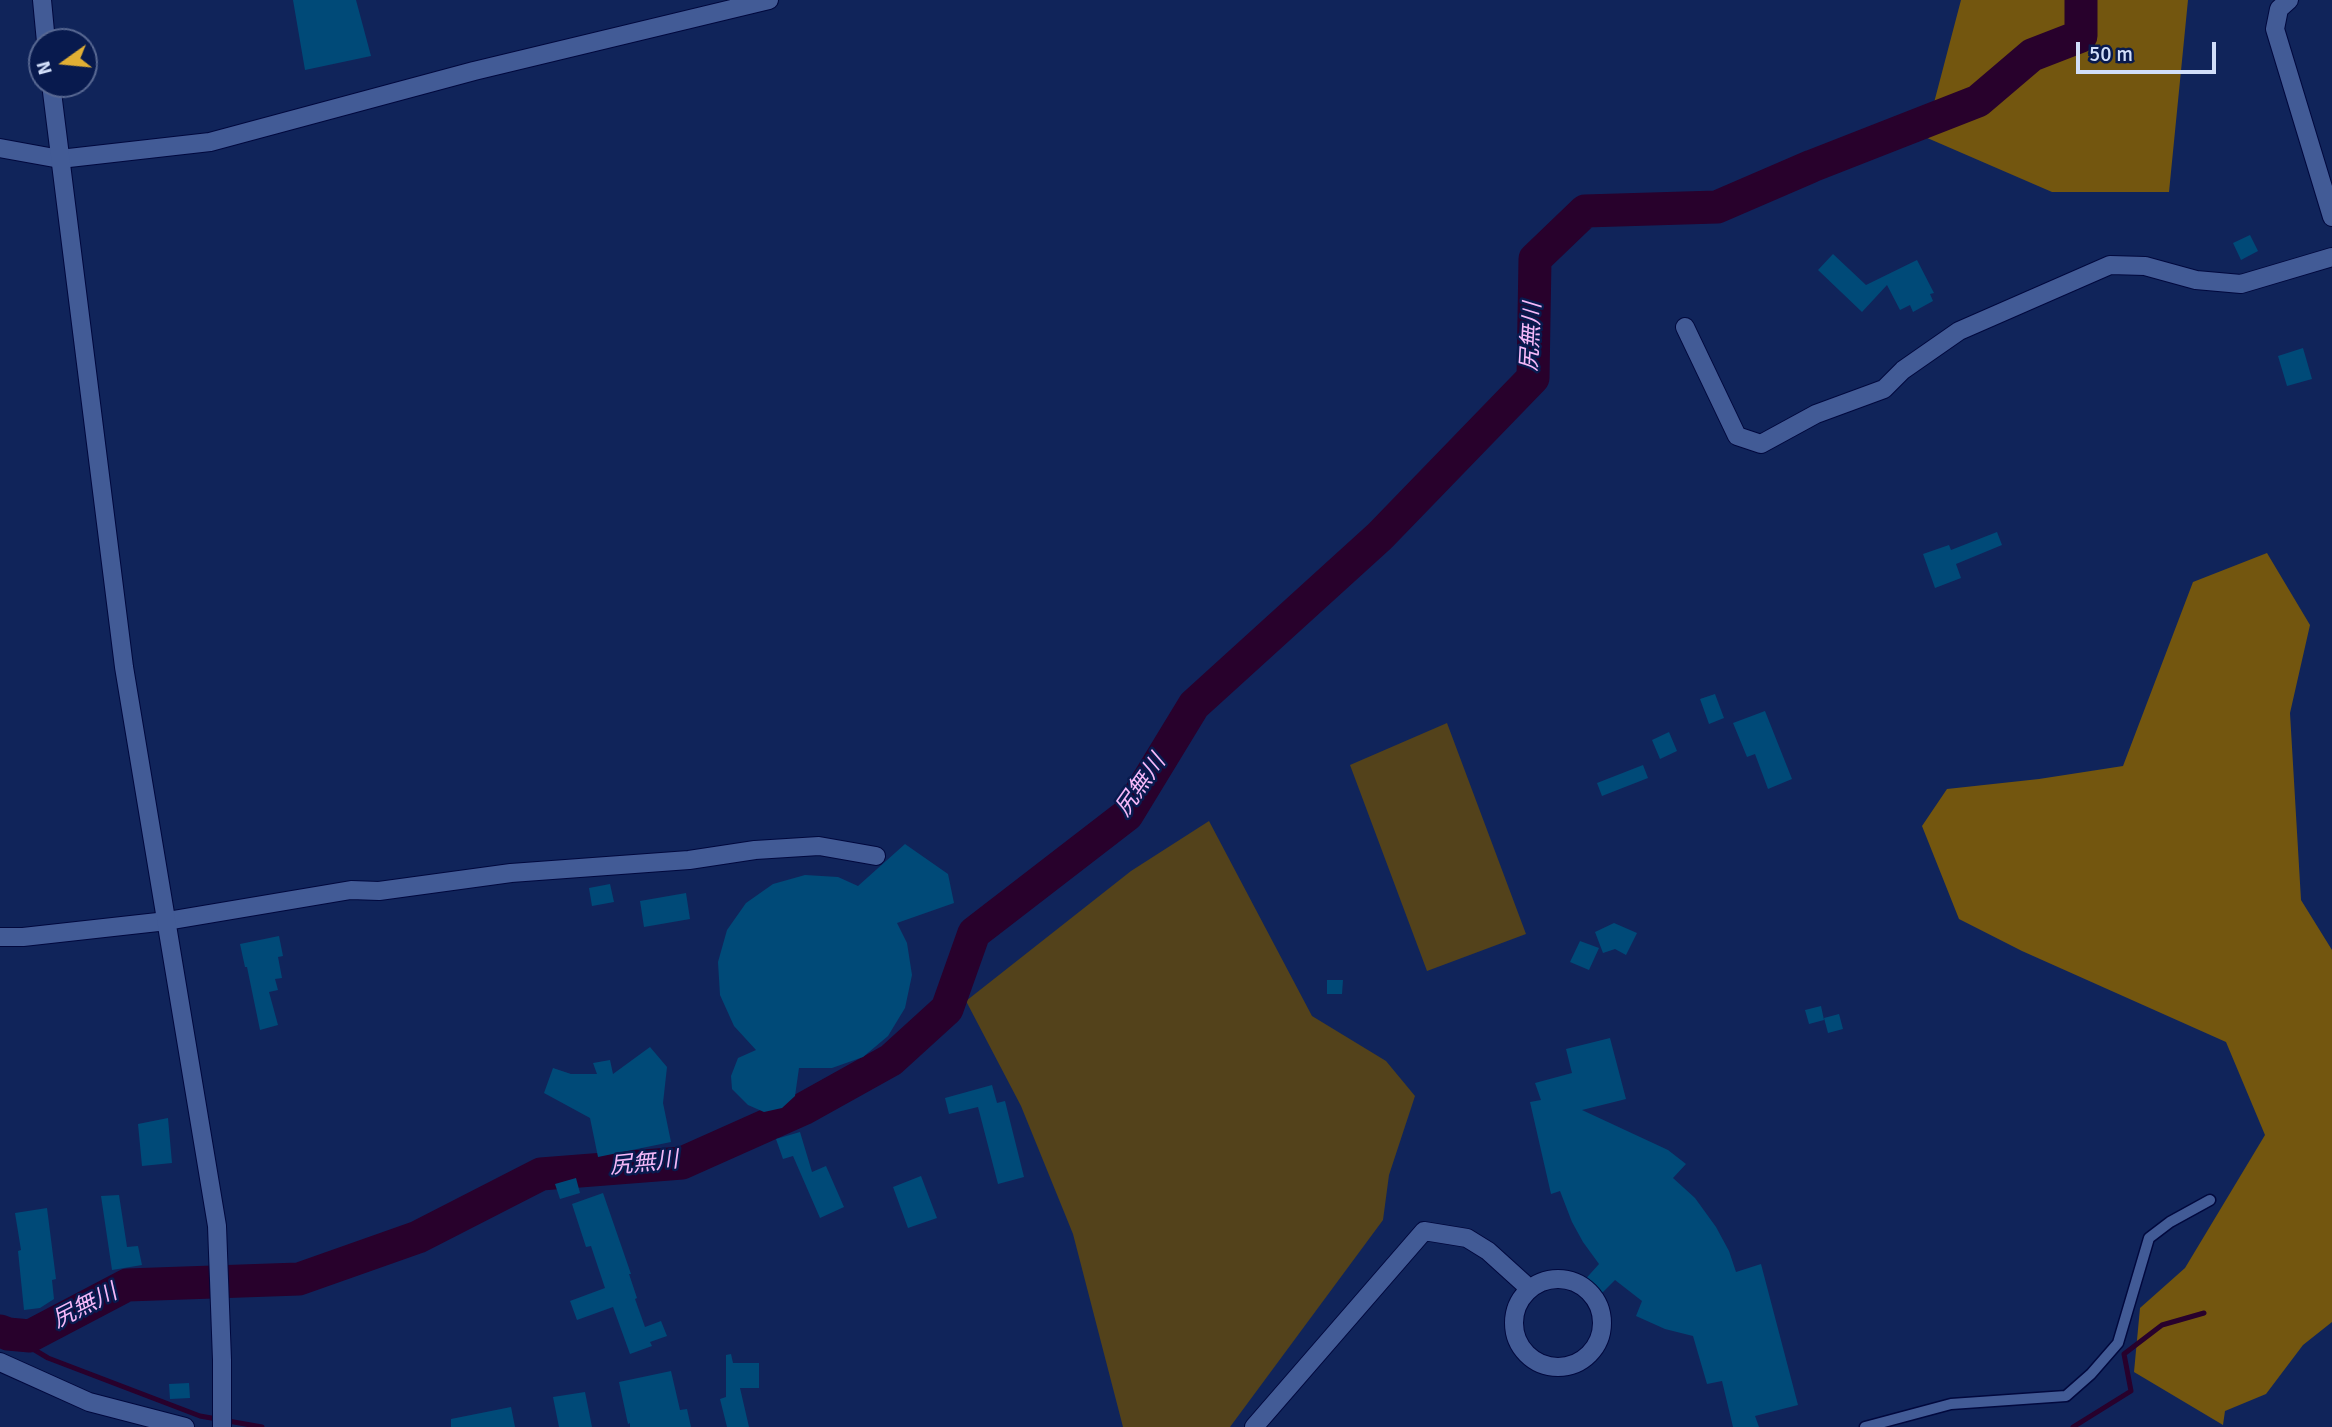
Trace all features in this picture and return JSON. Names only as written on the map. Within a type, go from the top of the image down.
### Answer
[{"type":"street","points":[[42,0],[45,28]]},
{"type":"street","points":[[0,148],[60,159],[210,142],[474,71],[769,0]]},
{"type":"street","points":[[2289,0],[2279,9],[2275,29],[2332,217]]},
{"type":"street","points":[[53,98],[124,667],[217,1226],[222,1427]]},
{"type":"street","points":[[1685,327],[1737,436],[1761,444],[1816,414],[1884,388],[1903,370],[1958,331],[2110,265],[2145,265],[2196,280],[2241,284],[2332,257]]},
{"type":"street","points":[[0,937],[23,937],[167,921],[351,890],[379,891],[511,873],[689,860],[755,850],[819,846],[876,856]]},
{"type":"street","points":[[1254,1427],[1424,1231],[1467,1238],[1488,1251],[1530,1289]]},
{"type":"street","points":[[1557,1279],[1571,1281],[1594,1298],[1602,1325],[1596,1346],[1581,1362],[1553,1368],[1527,1355],[1514,1329],[1515,1314],[1530,1289],[1557,1279]]},
{"type":"street","points":[[0,1362],[89,1402],[185,1427]]},
{"type":"lane","points":[[1865,1427],[1951,1404],[2066,1395],[2091,1374],[2118,1343],[2149,1238],[2170,1222],[2210,1200]]},
{"type":"shaded area","points":[[1961,0],[2188,0],[2169,192],[2052,192],[1925,137]]},
{"type":"shaded area","points":[[2267,553],[2310,625],[2290,713],[2301,900],[2332,950],[2332,1322],[2303,1345],[2266,1394],[2225,1411],[2223,1425],[2134,1372],[2140,1308],[2185,1268],[2265,1135],[2226,1042],[2022,951],[1959,919],[1922,826],[1947,789],[2123,766],[2193,582]]},
{"type":"shaded area","points":[[1447,723],[1526,934],[1427,971],[1350,765]]},
{"type":"shaded area","points":[[1209,821],[1312,1016],[1386,1061],[1415,1096],[1389,1175],[1383,1220],[1230,1427],[1123,1427],[1073,1234],[1021,1106],[966,1001],[1131,871]]},
{"type":"building","points":[[293,0],[356,0],[371,56],[305,70]]},
{"type":"building","points":[[2250,235],[2258,251],[2241,260],[2233,243]]},
{"type":"building","points":[[1833,254],[1866,285],[1917,260],[1934,293],[1930,294],[1933,301],[1913,312],[1910,305],[1900,310],[1887,285],[1862,312],[1818,270]]},
{"type":"building","points":[[2303,348],[2312,379],[2287,386],[2278,356]]},
{"type":"building","points":[[1997,532],[2002,545],[1956,564],[1961,578],[1935,588],[1923,554],[1949,545],[1951,550]]},
{"type":"building","points":[[1715,694],[1724,718],[1709,724],[1700,699]]},
{"type":"building","points":[[1765,711],[1792,779],[1768,789],[1755,754],[1747,757],[1733,723]]},
{"type":"building","points":[[1669,732],[1677,751],[1660,759],[1652,740]]},
{"type":"building","points":[[1643,765],[1648,778],[1602,796],[1597,783]]},
{"type":"building","points":[[905,844],[948,874],[954,903],[897,923],[907,943],[912,975],[905,1008],[888,1036],[863,1057],[832,1068],[799,1068],[795,1096],[782,1108],[764,1112],[748,1105],[732,1089],[731,1076],[738,1058],[756,1050],[734,1026],[720,995],[718,962],[727,930],[746,903],[773,884],[805,875],[838,877],[858,886]]},
{"type":"building","points":[[610,884],[614,902],[592,906],[589,888]]},
{"type":"building","points":[[686,893],[690,919],[644,927],[640,901]]},
{"type":"building","points":[[1614,923],[1637,933],[1626,955],[1615,949],[1603,953],[1595,932]]},
{"type":"building","points":[[279,936],[283,956],[278,957],[282,978],[275,979],[278,990],[269,992],[278,1025],[260,1030],[240,944]]},
{"type":"building","points":[[1580,941],[1599,948],[1589,970],[1570,962]]},
{"type":"building","points":[[1327,980],[1343,980],[1342,994],[1327,994]]},
{"type":"building","points":[[1821,1006],[1824,1020],[1809,1024],[1805,1010]]},
{"type":"building","points":[[1839,1014],[1843,1029],[1828,1033],[1824,1018]]},
{"type":"building","points":[[1610,1038],[1626,1099],[1582,1110],[1668,1150],[1686,1164],[1673,1178],[1695,1198],[1716,1227],[1729,1251],[1736,1272],[1761,1264],[1798,1405],[1755,1416],[1759,1427],[1733,1427],[1722,1381],[1707,1384],[1693,1336],[1665,1329],[1636,1316],[1642,1301],[1615,1280],[1597,1298],[1582,1283],[1599,1264],[1572,1222],[1560,1191],[1551,1194],[1530,1102],[1541,1100],[1535,1083],[1572,1073],[1566,1049]]},
{"type":"building","points":[[650,1047],[667,1067],[663,1103],[671,1142],[598,1157],[590,1118],[544,1093],[553,1068],[571,1074],[597,1074],[593,1063],[610,1060],[613,1074]]},
{"type":"building","points":[[992,1085],[997,1103],[1005,1101],[1024,1177],[998,1184],[978,1107],[949,1114],[945,1098]]},
{"type":"building","points":[[168,1118],[172,1163],[142,1166],[138,1124]]},
{"type":"building","points":[[800,1132],[812,1172],[826,1166],[844,1207],[820,1218],[793,1156],[783,1159],[776,1139]]},
{"type":"building","points":[[921,1176],[937,1218],[908,1228],[893,1187]]},
{"type":"building","points":[[576,1178],[580,1193],[560,1199],[555,1184]]},
{"type":"building","points":[[603,1193],[631,1274],[637,1298],[635,1299],[645,1327],[661,1321],[667,1336],[650,1342],[652,1346],[630,1354],[613,1307],[577,1320],[570,1301],[605,1288],[591,1246],[586,1247],[572,1204]]},
{"type":"building","points":[[119,1195],[127,1247],[138,1246],[142,1265],[112,1270],[101,1196]]},
{"type":"building","points":[[47,1208],[56,1279],[52,1280],[54,1299],[40,1308],[24,1310],[18,1251],[21,1250],[15,1213]]},
{"type":"building","points":[[731,1354],[733,1363],[759,1363],[759,1388],[740,1388],[749,1427],[727,1427],[720,1399],[726,1397],[726,1355]]},
{"type":"building","points":[[671,1371],[680,1410],[687,1409],[691,1427],[630,1427],[619,1382]]},
{"type":"building","points":[[189,1383],[190,1398],[170,1399],[169,1384]]},
{"type":"building","points":[[585,1392],[592,1427],[559,1427],[553,1397]]},
{"type":"building","points":[[511,1407],[515,1427],[451,1427],[451,1419]]},
{"type":"waterway","name":"尻無川","points":[[0,1331],[30,1336],[127,1285],[299,1279],[418,1237],[541,1174],[682,1163],[803,1109],[891,1060],[947,1009],[974,933],[1127,815],[1194,705],[1380,536],[1533,378],[1535,259],[1585,211],[1717,207],[1812,166],[1978,101],[2032,55],[2081,36],[2081,0]]},
{"type":"waterway","points":[[2073,1427],[2131,1391],[2124,1354],[2162,1325],[2204,1313]]},
{"type":"waterway","points":[[8,1334],[48,1358],[200,1416],[262,1427]]}]
